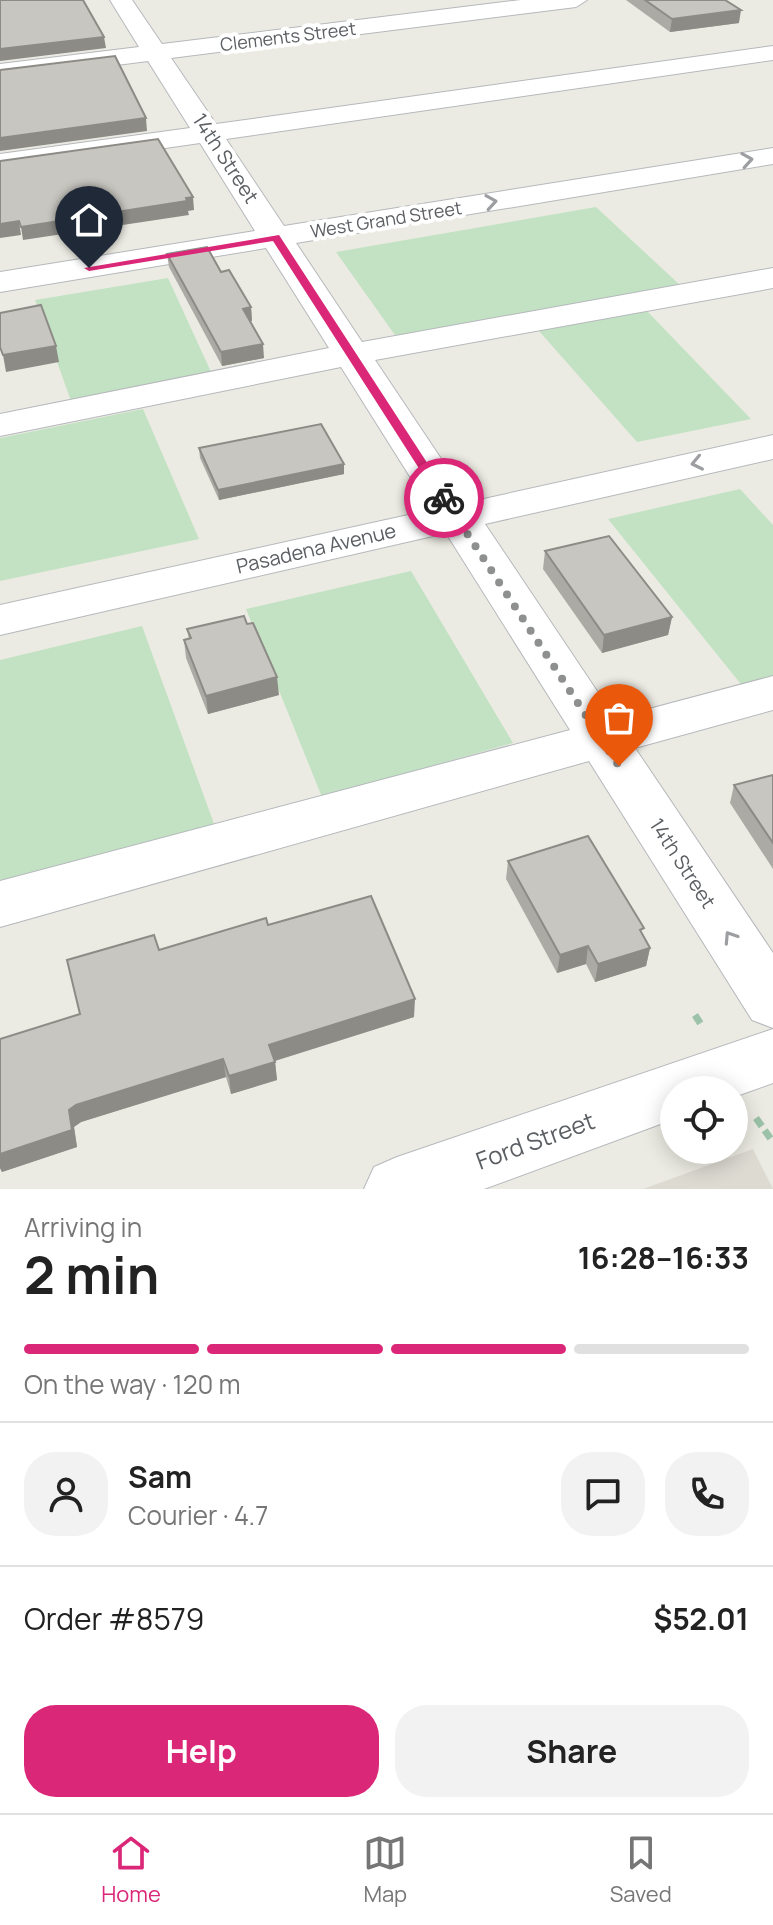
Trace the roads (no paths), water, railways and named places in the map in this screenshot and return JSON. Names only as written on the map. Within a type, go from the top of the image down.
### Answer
[{"type":"street","name":"14th Street","points":[[121,0],[773,1002]]},
{"type":"street","name":"Clements Street","points":[[0,72],[576,0]]},
{"type":"street","points":[[0,163],[773,53]]},
{"type":"street","name":"West Grand Street","points":[[0,282],[773,156]]},
{"type":"street","points":[[0,425],[352,354],[773,278]]},
{"type":"street","name":"Pasadena Avenue","points":[[0,620],[773,447]]},
{"type":"street","points":[[0,904],[773,693]]},
{"type":"street","name":"Ford Street","points":[[715,1076],[773,1056]]},
{"type":"street","name":"Ford Street","points":[[397,1189],[660,1095]]}]
